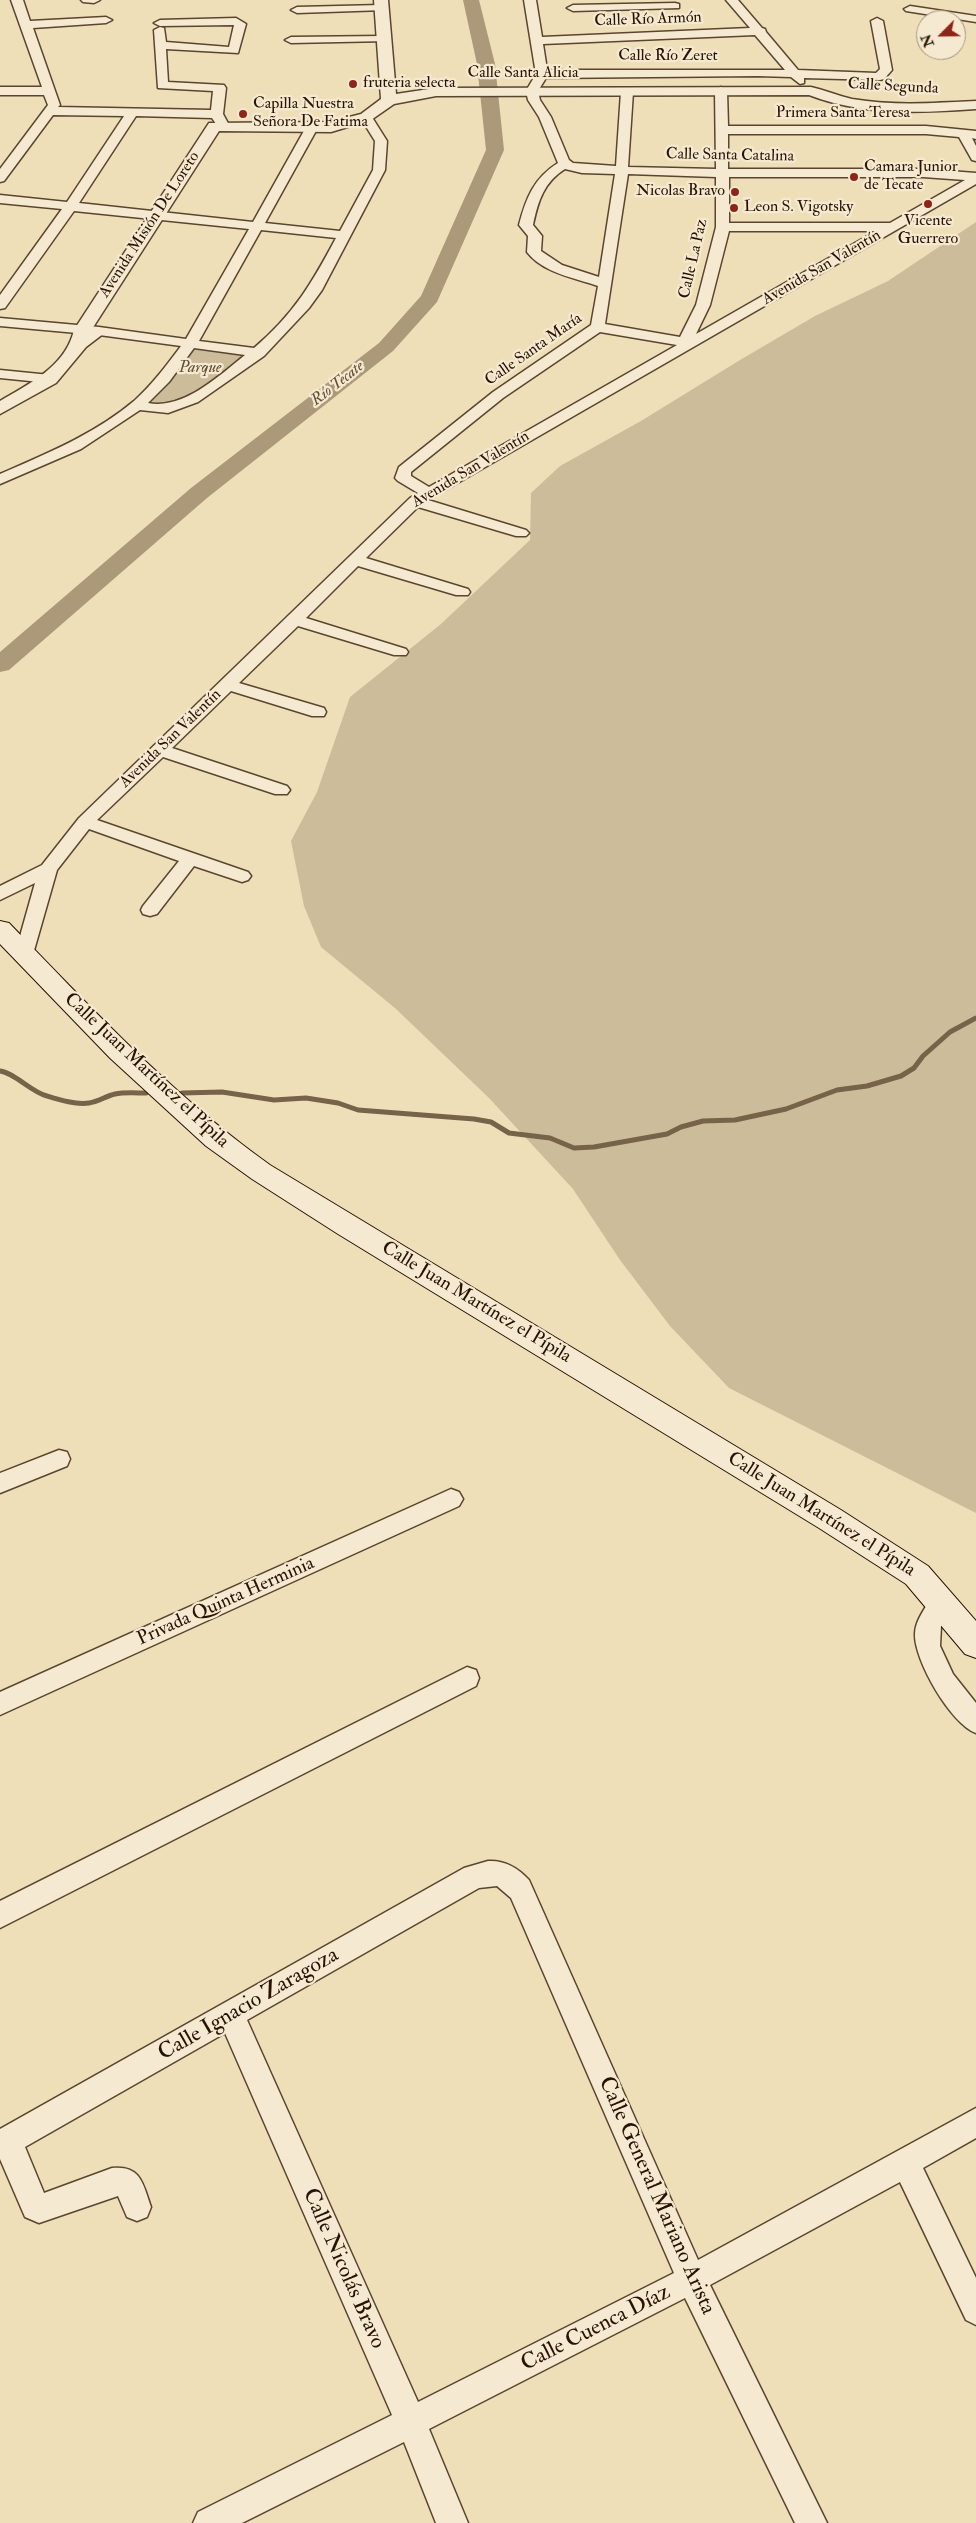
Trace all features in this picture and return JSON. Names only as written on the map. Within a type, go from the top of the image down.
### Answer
[{"type":"main road","name":"Calle Juan Martínez el Pípila","points":[[0,929],[119,1052],[215,1140],[348,1227],[878,1549],[917,1575],[976,1644]]},
{"type":"street","points":[[0,178],[54,106],[17,0]]},
{"type":"street","points":[[87,0],[94,0]]},
{"type":"street","points":[[530,0],[542,74],[532,91],[534,100],[545,117],[558,150],[566,163],[556,169],[535,190],[526,225],[535,236],[534,252],[540,257],[605,284]]},
{"type":"street","name":"Calle Segunda","points":[[732,0],[761,31],[811,91],[847,104],[866,106],[976,105]]},
{"type":"street","points":[[581,39],[572,4],[642,3],[675,6]]},
{"type":"street","points":[[297,10],[381,4],[389,100]]},
{"type":"street","points":[[910,9],[976,19],[976,27]]},
{"type":"street","points":[[160,18],[236,21],[240,24],[235,50],[160,45],[160,18]]},
{"type":"street","points":[[26,25],[106,20]]},
{"type":"street","name":"Calle Río Zeret","points":[[542,74],[758,72],[869,78],[880,76],[886,70],[877,21]]},
{"type":"street","name":"Calle Río Armón","points":[[538,41],[761,31]]},
{"type":"street","points":[[291,40],[384,39]]},
{"type":"street","name":"Avenida Misión De Loreto","points":[[0,409],[50,379],[87,335],[218,122],[220,88],[162,85],[160,45]]},
{"type":"street","points":[[0,91],[50,91]]},
{"type":"street","name":"Calle La Paz","points":[[688,342],[703,305],[723,228],[721,91]]},
{"type":"street","name":"Calle Santa Alicia","points":[[218,122],[311,129],[342,125],[366,117],[389,100],[436,92],[811,91]]},
{"type":"street","name":"Calle Santa María","points":[[422,496],[403,478],[404,470],[498,395],[598,327],[622,170],[627,92]]},
{"type":"street","points":[[52,111],[132,113],[218,122]]},
{"type":"street","points":[[0,305],[71,206],[132,113]]},
{"type":"street","points":[[138,405],[152,409],[178,406],[196,397],[259,353],[287,328],[303,309],[379,170],[381,141],[366,117]]},
{"type":"street","points":[[0,479],[76,446],[138,405],[164,379],[197,334],[311,129]]},
{"type":"street","name":"Primera Santa Teresa","points":[[722,130],[926,130],[976,135]]},
{"type":"street","points":[[962,133],[976,157]]},
{"type":"street","name":"Calle Santa Catalina","points":[[566,163],[576,168],[622,170],[723,173],[923,173],[976,178]]},
{"type":"street","name":"Avenida San Valentín","points":[[24,954],[48,869],[85,822],[422,496],[688,342],[895,227],[976,178]]},
{"type":"street","points":[[0,199],[345,235]]},
{"type":"street","points":[[723,228],[895,227]]},
{"type":"street","points":[[0,322],[87,335],[189,343],[259,353]]},
{"type":"street","points":[[598,327],[688,342]]},
{"type":"street","points":[[0,374],[50,379]]},
{"type":"street","points":[[422,496],[522,533]]},
{"type":"street","points":[[356,560],[462,592]]},
{"type":"street","points":[[295,620],[400,652]]},
{"type":"street","points":[[228,685],[318,712]]},
{"type":"street","points":[[159,750],[280,790]]},
{"type":"street","points":[[85,822],[242,876]]},
{"type":"street","points":[[150,910],[191,858]]},
{"type":"street","points":[[0,894],[48,869]]},
{"type":"street","points":[[0,1483],[59,1459]]},
{"type":"street","name":"Privada Quinta Herminia","points":[[0,1704],[451,1499]]},
{"type":"street","points":[[941,1602],[926,1633],[930,1656],[949,1689],[976,1722]]},
{"type":"street","points":[[0,1915],[467,1678]]},
{"type":"street","name":"Calle Ignacio Zaragoza","points":[[4,2142],[231,2016],[473,1877],[487,1873],[501,1873]]},
{"type":"street","name":"Calle General Mariano Arista","points":[[501,1873],[511,1878],[520,1889],[692,2280],[811,2523]]},
{"type":"street","name":"Calle Nicolás Bravo","points":[[231,2016],[410,2422],[452,2523]]},
{"type":"street","name":"Calle Cuenca Díaz","points":[[209,2523],[692,2280],[906,2163],[976,2122]]},
{"type":"street","points":[[4,2142],[35,2207],[39,2209],[112,2182],[124,2181],[130,2188],[137,2208]]},
{"type":"street","points":[[906,2163],[976,2310]]},
{"type":"green space","points":[[976,222],[976,1513],[729,1388],[670,1326],[620,1260],[573,1189],[489,1098],[396,1009],[321,947],[304,906],[291,841],[317,792],[350,697],[441,624],[530,540],[531,493],[560,466],[641,421],[815,316],[888,281]]},
{"type":"green space","name":"Parque","points":[[191,343],[260,352],[168,413],[142,403]]},
{"type":"waterway","name":"Río Tecate","points":[[0,665],[199,493],[386,347],[430,298],[495,150],[486,64],[471,0]]},
{"type":"waterway","points":[[182,1093],[222,1092],[274,1100],[306,1098],[338,1103],[358,1110],[474,1119],[491,1122],[509,1133],[550,1138],[574,1148],[594,1147],[667,1134],[681,1127],[703,1121],[735,1120],[786,1109],[837,1090],[867,1086],[901,1076],[914,1068],[923,1056],[950,1032],[976,1018]]},
{"type":"waterway","points":[[0,1071],[6,1072],[41,1094],[73,1103],[92,1102],[119,1093],[146,1093]]},
{"type":"place","name":"fruteria selecta","points":[[353,84]]},
{"type":"place","name":"Capilla Nuestra Señora De Fatima","points":[[243,114]]},
{"type":"place","name":"Camara Junior de Tecate","points":[[854,177]]},
{"type":"place","name":"Nicolas Bravo","points":[[735,192]]},
{"type":"place","name":"Vicente Guerrero","points":[[928,204]]},
{"type":"place","name":"Leon S. Vigotsky","points":[[734,208]]}]
